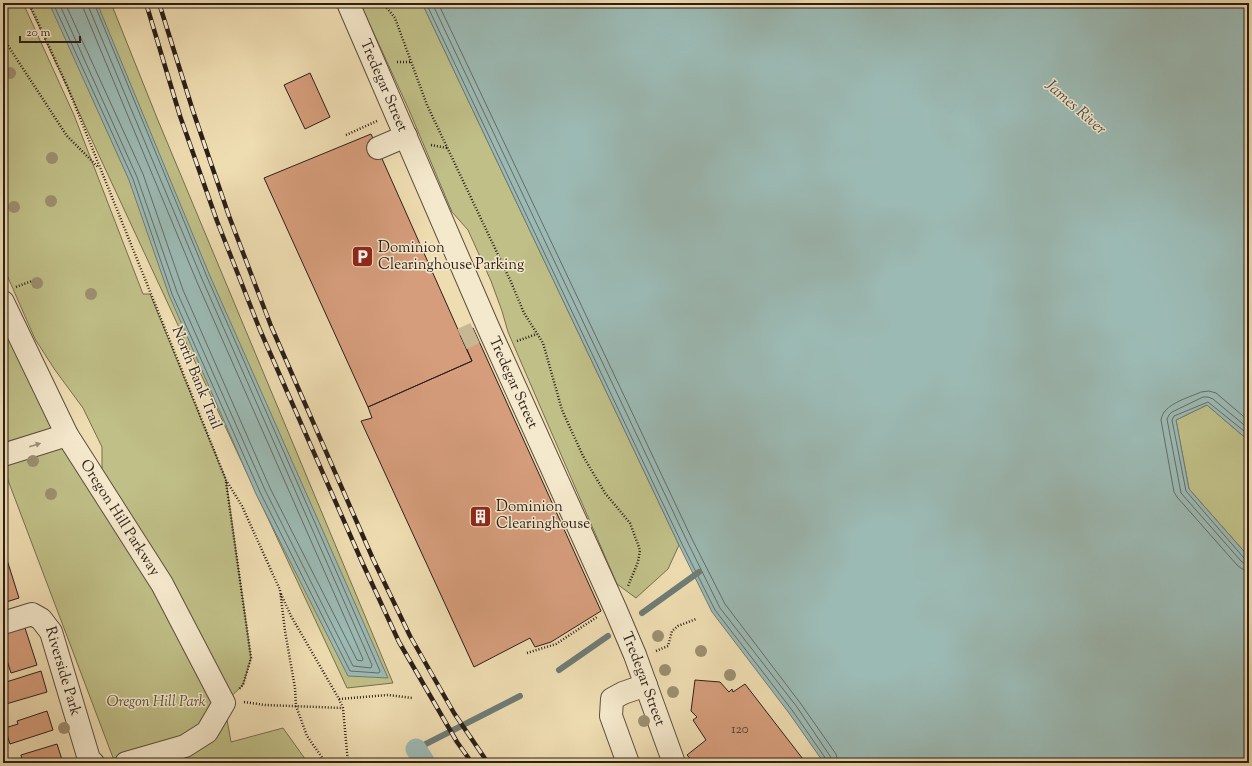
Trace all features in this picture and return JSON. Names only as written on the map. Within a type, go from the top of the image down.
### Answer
[{"type":"street","name":"Tredegar Street","points":[[348,3],[406,136],[481,330],[615,608],[646,685],[674,763]]},
{"type":"street","points":[[378,148],[406,136]]},
{"type":"street","name":"Oregon Hill Parkway","points":[[7,295],[67,435],[162,584],[224,703]]},
{"type":"street","points":[[3,455],[67,435]]},
{"type":"street","name":"Riverside Park","points":[[3,623],[32,614],[41,619],[51,632],[89,759],[93,763]]},
{"type":"street","points":[[628,763],[611,716],[612,699],[623,693],[646,685]]},
{"type":"street","points":[[126,763],[185,746],[207,732],[224,703]]},
{"type":"path","name":"North Bank Trail","points":[[29,3],[68,88],[226,480],[242,506],[280,590],[285,631],[295,688],[296,706],[307,736],[326,763]]},
{"type":"path","points":[[384,3],[395,18],[427,105],[511,282],[524,313],[542,343],[562,410],[583,456],[605,493],[630,523],[640,550],[638,562],[628,588]]},
{"type":"path","points":[[3,38],[67,136],[100,169]]},
{"type":"path","points":[[393,62],[411,62]]},
{"type":"path","points":[[346,135],[382,119]]},
{"type":"path","points":[[429,145],[447,148]]},
{"type":"path","points":[[7,295],[32,281]]},
{"type":"path","points":[[512,343],[537,334]]},
{"type":"path","points":[[224,703],[243,685],[251,658],[226,480]]},
{"type":"path","points":[[280,590],[291,616],[343,708],[348,763]]},
{"type":"path","points":[[527,654],[556,644],[599,616]]},
{"type":"path","points":[[650,653],[668,646],[672,631],[678,626],[696,619]]},
{"type":"path","points":[[339,699],[388,694],[412,698]]},
{"type":"path","points":[[249,702],[265,705],[343,708]]},
{"type":"green space","name":"Oregon Hill Park","points":[[3,3],[23,3],[74,115],[143,294],[150,294],[226,480],[251,658],[243,685],[224,703],[231,742],[283,728],[308,763],[115,763],[3,467],[3,302],[104,492],[102,447],[83,408],[55,370],[35,339],[3,266]]},
{"type":"green space","points":[[28,3],[111,3],[157,118],[393,683],[347,688]]},
{"type":"green space","points":[[360,3],[422,3],[679,545],[668,569],[636,598],[617,584],[508,332],[491,281],[468,230],[452,212],[409,110]]},
{"type":"green space","points":[[1207,405],[1249,441],[1249,557],[1189,489],[1176,420]]},
{"type":"water","points":[[49,3],[97,3],[210,276],[388,678],[348,676],[256,494],[169,295],[129,180]]},
{"type":"water","name":"James River","points":[[422,3],[1249,3],[1249,441],[1207,405],[1176,420],[1189,489],[1249,557],[1249,763],[824,763],[789,713],[712,612]]},
{"type":"building","points":[[310,73],[330,117],[305,129],[284,85]]},
{"type":"building","name":"Dominion Clearinghouse Parking","points":[[371,134],[472,361],[368,407],[264,178]]},
{"type":"building","name":"Dominion Clearinghouse","points":[[473,328],[601,611],[551,642],[535,647],[530,638],[474,667],[361,421],[372,418],[368,407],[472,361],[460,335]]},
{"type":"building","points":[[3,547],[19,598],[3,603]]},
{"type":"building","points":[[24,625],[37,665],[11,673],[5,654],[3,655],[3,632]]},
{"type":"building","points":[[41,671],[47,692],[6,704],[3,696],[3,683]]},
{"type":"building","points":[[695,680],[720,682],[729,692],[732,689],[733,692],[745,684],[806,763],[694,763],[687,755],[706,740],[693,720],[697,717],[691,711]]},
{"type":"building","points":[[47,711],[53,730],[10,744],[5,728],[18,724],[17,721]]},
{"type":"building","points":[[57,744],[63,763],[23,763],[21,755]]},
{"type":"waterway","points":[[642,613],[699,572]]},
{"type":"waterway","points":[[559,670],[608,636]]},
{"type":"waterway","points":[[416,749],[520,696]]},
{"type":"waterway","points":[[416,749],[425,763]]},
{"type":"tunnel","points":[[462,339],[475,333]]},
{"type":"railway","points":[[146,3],[180,116],[217,221],[260,330],[362,562],[399,642],[457,742],[472,763]]},
{"type":"railway","points":[[159,3],[193,111],[229,216],[271,326],[373,559],[410,636],[454,713],[488,763]]},
{"type":"place","name":"Dominion Clearinghouse Parking","points":[[363,257]]},
{"type":"place","name":"Dominion Clearinghouse","points":[[481,516]]}]
